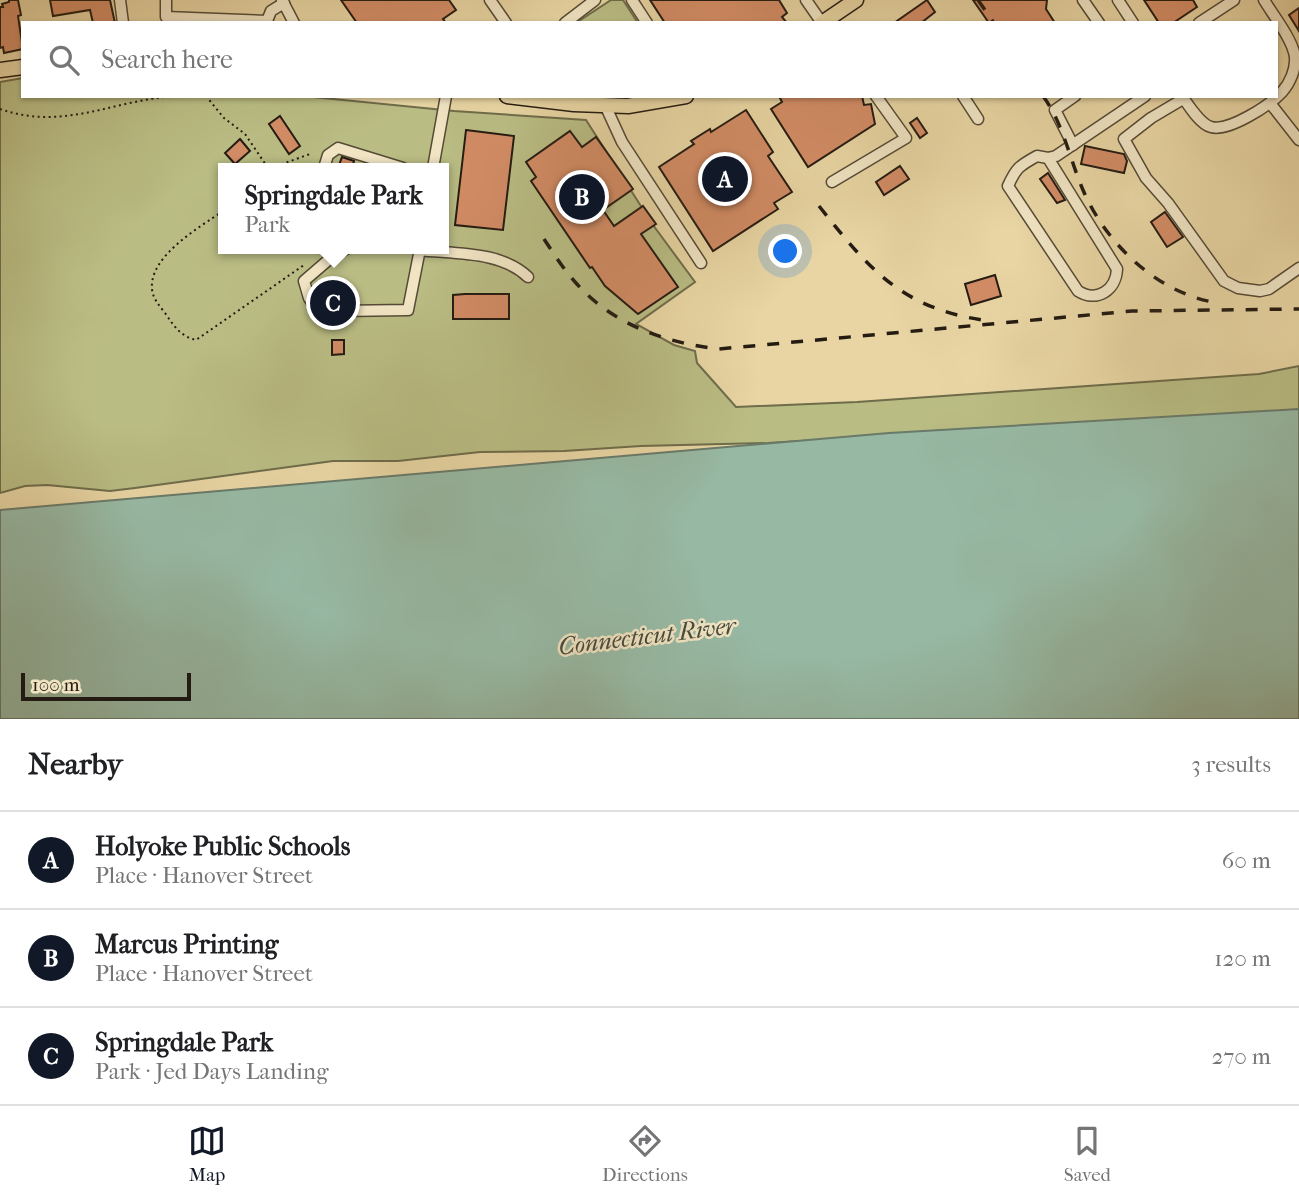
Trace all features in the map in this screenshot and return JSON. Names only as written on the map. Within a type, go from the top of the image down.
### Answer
[{"type":"main road","points":[[825,21],[856,0]]},
{"type":"main road","points":[[0,70],[21,67]]},
{"type":"main road","points":[[529,98],[628,106],[674,98]]},
{"type":"street","points":[[120,0],[123,21]]},
{"type":"street","points":[[166,0],[166,20],[217,21]]},
{"type":"street","points":[[490,0],[505,21]]},
{"type":"street","points":[[568,21],[595,0]]},
{"type":"street","points":[[632,0],[646,21]]},
{"type":"street","points":[[806,0],[821,21]]},
{"type":"street","points":[[1083,0],[1098,21]]},
{"type":"street","points":[[1118,0],[1132,21]]},
{"type":"street","points":[[1202,21],[1234,0]]},
{"type":"street","points":[[1264,0],[1277,21]]},
{"type":"street","points":[[268,21],[271,11],[283,1],[293,21]]},
{"type":"street","points":[[1278,23],[1293,48],[1297,65],[1278,95]]},
{"type":"street","points":[[434,163],[446,98]]},
{"type":"street","points":[[832,182],[906,138],[877,98]]},
{"type":"street","points":[[964,98],[978,119]]},
{"type":"street","points":[[1072,98],[1055,110],[1073,145]]},
{"type":"street","points":[[1048,158],[1117,269],[1114,283],[1102,294],[1089,296],[1078,291],[1008,186],[1013,172],[1021,165],[1037,156],[1056,156],[1142,98]]},
{"type":"street","points":[[1181,98],[1124,139],[1146,178],[1168,203],[1217,273],[1231,285],[1252,291],[1269,289],[1299,268]]},
{"type":"street","points":[[1184,98],[1208,126],[1220,128],[1232,124],[1275,98]]},
{"type":"street","points":[[1270,103],[1299,140]]},
{"type":"street","points":[[605,105],[622,142],[701,263]]},
{"type":"street","points":[[326,163],[328,155],[338,148],[375,163]]},
{"type":"street","points":[[449,252],[498,261],[517,267],[528,277]]},
{"type":"street","points":[[337,254],[304,281],[309,298],[323,318],[340,311],[408,310],[419,254]]},
{"type":"path","points":[[0,109],[44,118],[94,113],[158,98]]},
{"type":"path","points":[[208,98],[225,118],[245,134],[266,163]]},
{"type":"path","points":[[284,163],[310,154]]},
{"type":"path","points":[[218,215],[168,253],[156,271],[152,286],[154,298],[180,334],[196,340],[306,264]]},
{"type":"green space","points":[[611,0],[623,0],[637,21],[579,21]]},
{"type":"green space","points":[[21,78],[21,98],[323,98],[586,120],[653,225],[695,282],[636,324],[674,345],[695,351],[697,363],[736,407],[857,402],[1259,374],[1299,366],[1299,410],[768,443],[480,452],[398,461],[333,461],[110,491],[47,485],[25,486],[0,493],[0,82]]},
{"type":"water","name":"Connecticut River","points":[[1299,409],[1299,719],[0,719],[0,510],[889,433]]},
{"type":"building","points":[[18,0],[21,49],[4,53],[3,47],[0,48],[0,7]]},
{"type":"building","points":[[50,0],[110,0],[115,21],[93,21],[90,10],[53,16]]},
{"type":"building","points":[[341,0],[449,0],[456,10],[443,19],[444,21],[356,21]]},
{"type":"building","points":[[650,0],[779,0],[787,13],[782,17],[785,21],[664,21]]},
{"type":"building","points":[[927,0],[935,12],[924,21],[897,21]]},
{"type":"building","points":[[973,0],[1047,0],[1046,9],[1054,21],[988,21]]},
{"type":"building","points":[[1144,0],[1193,0],[1197,7],[1176,21],[1158,21]]},
{"type":"building","points":[[1299,8],[1299,31],[1289,15]]},
{"type":"building","points":[[780,98],[862,98],[864,105],[871,104],[875,124],[808,167],[771,109],[782,102]]},
{"type":"building","points":[[746,110],[773,152],[768,156],[792,192],[774,203],[778,209],[713,251],[659,167],[694,144],[691,141]]},
{"type":"building","points":[[280,116],[300,146],[289,154],[269,124]]},
{"type":"building","points":[[917,118],[927,133],[920,138],[910,123]]},
{"type":"building","points":[[466,130],[514,136],[503,230],[455,225]]},
{"type":"building","points":[[570,131],[582,147],[596,137],[633,189],[603,210],[614,226],[643,206],[656,224],[641,234],[678,287],[638,314],[605,286],[592,267],[590,268],[531,181],[536,177],[526,162]]},
{"type":"building","points":[[240,139],[250,151],[236,163],[225,153]]},
{"type":"building","points":[[1085,146],[1124,154],[1127,161],[1124,173],[1081,164]]},
{"type":"building","points":[[342,157],[354,161],[353,163],[340,163]]},
{"type":"building","points":[[900,166],[909,179],[884,195],[876,182]]},
{"type":"building","points":[[1048,173],[1065,200],[1057,203],[1040,179]]},
{"type":"building","points":[[1165,212],[1183,237],[1167,247],[1151,222]]},
{"type":"building","points":[[995,275],[1001,296],[971,305],[965,284]]},
{"type":"building","points":[[509,294],[509,319],[453,319],[453,295]]},
{"type":"building","points":[[332,340],[344,340],[344,354],[332,355]]},
{"type":"railway","points":[[978,0],[993,21]]},
{"type":"railway","points":[[1044,98],[1056,118],[1093,210],[1120,247],[1137,264],[1176,290],[1219,303]]},
{"type":"railway","points":[[819,206],[854,248],[889,282],[930,306],[983,320]]},
{"type":"railway","points":[[544,239],[572,278],[606,310],[660,336],[719,349],[1132,311],[1299,309]]},
{"type":"place","name":"Holyoke Public Schools","points":[[725,179]]},
{"type":"place","name":"Marcus Printing","points":[[582,197]]},
{"type":"place","name":"Springdale Park","points":[[333,303]]}]
